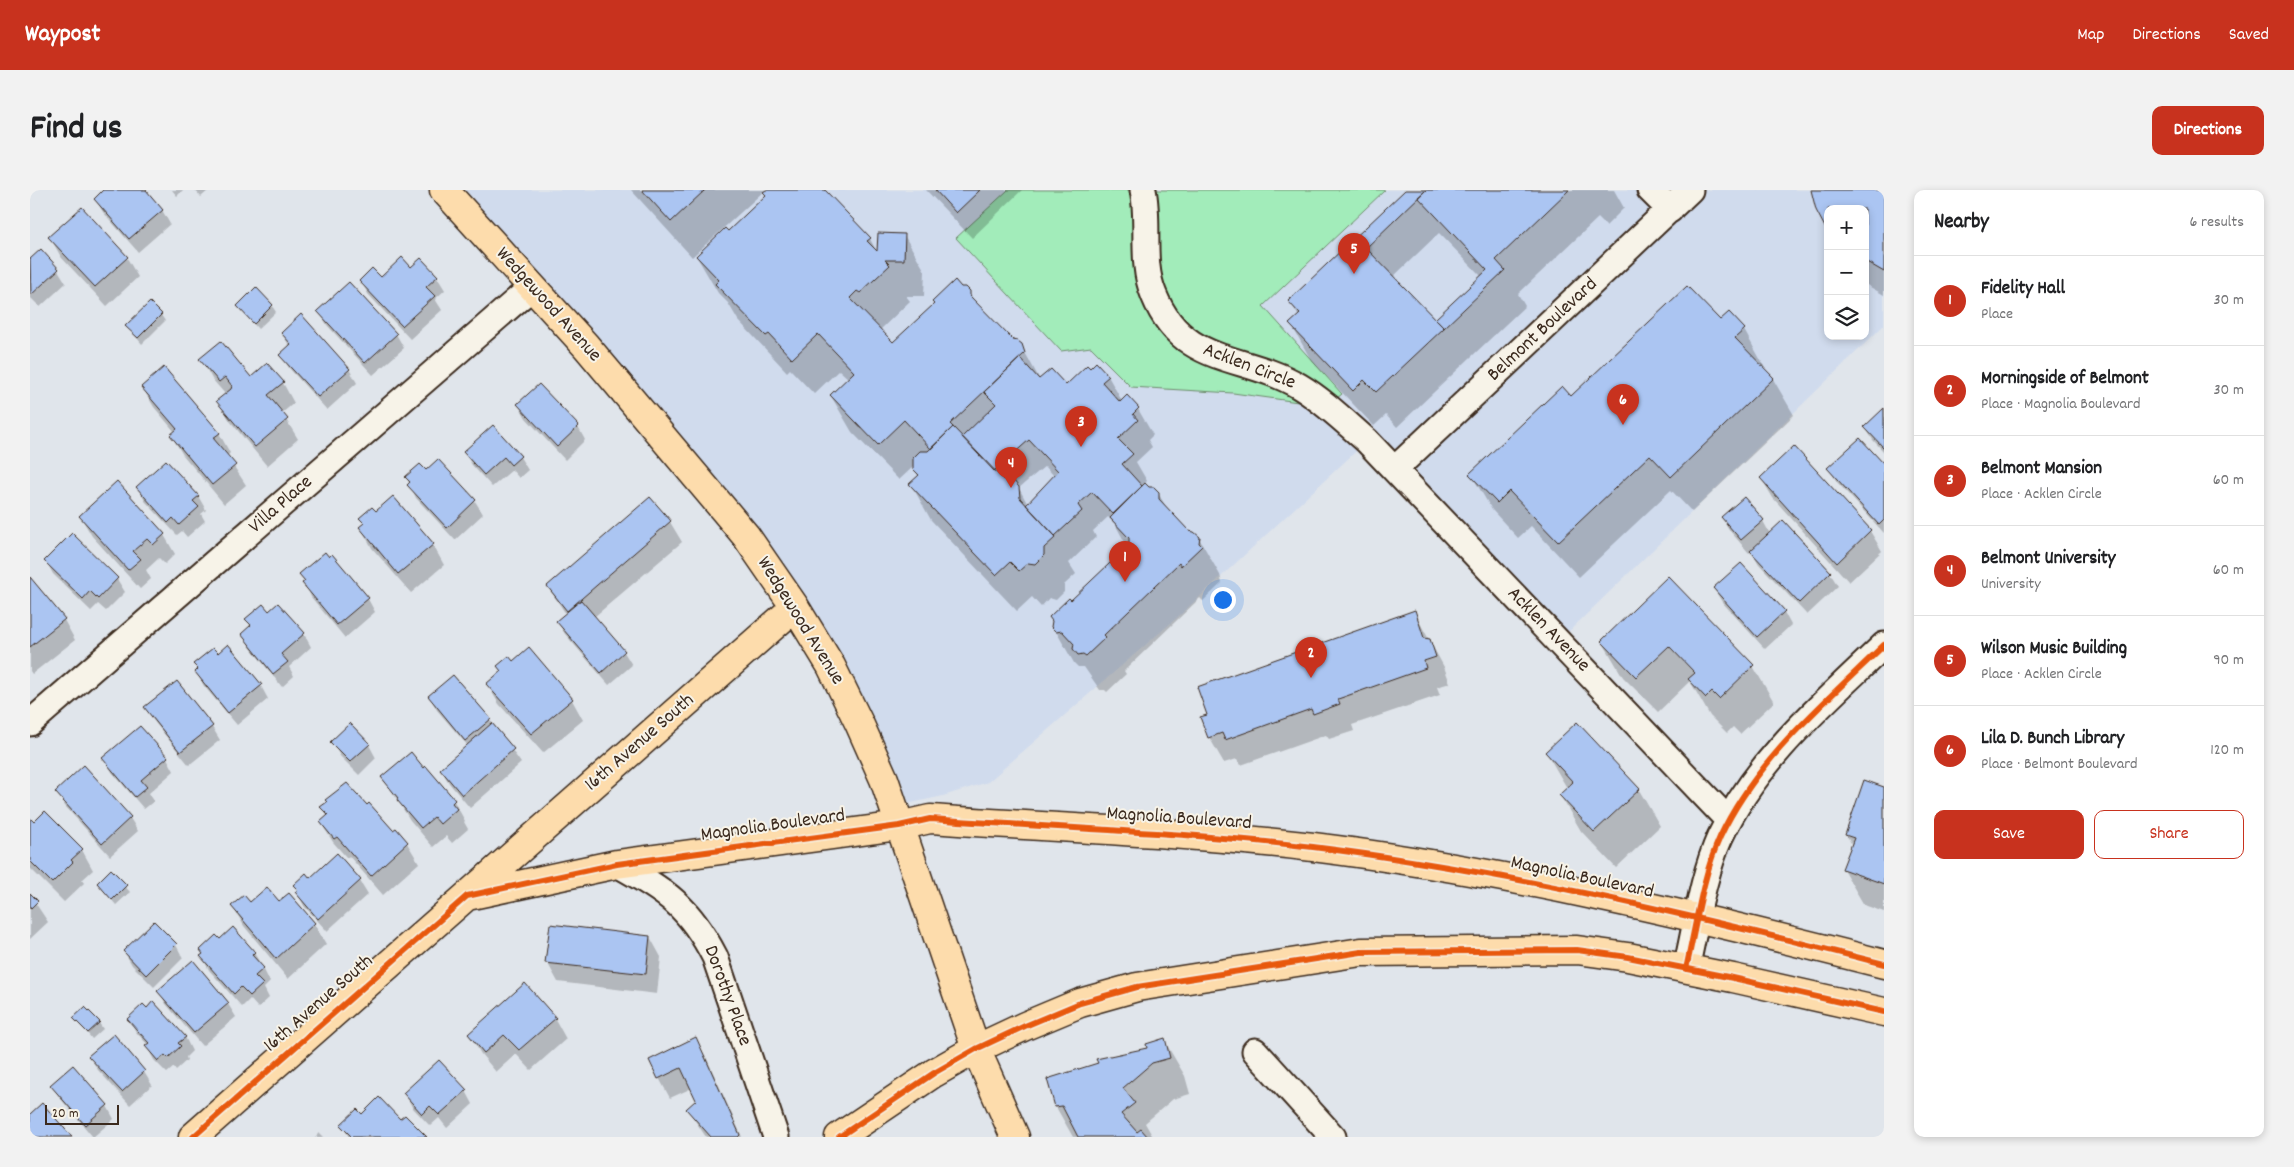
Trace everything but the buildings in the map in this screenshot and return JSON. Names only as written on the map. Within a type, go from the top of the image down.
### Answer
[{"type":"main road","name":"Wedgewood Avenue","points":[[444,190],[532,287],[746,536],[795,607],[831,666],[884,780],[976,1049],[1015,1137]]},
{"type":"main road","name":"16th Avenue South","points":[[194,1137],[795,607]]},
{"type":"main road","name":"Magnolia Boulevard","points":[[467,896],[618,864],[899,826],[930,819],[1210,836],[1315,848],[1453,868],[1548,886],[1884,964]]},
{"type":"main road","points":[[839,1137],[918,1083],[976,1049],[1025,1026],[1080,1004],[1137,987],[1361,952],[1577,950],[1628,957],[1884,1012]]},
{"type":"street","name":"Acklen Circle","points":[[1143,190],[1147,220],[1146,257],[1150,284],[1159,305],[1176,330],[1186,341],[1205,352],[1255,366],[1300,386],[1367,441]]},
{"type":"street","points":[[1650,190],[1670,210]]},
{"type":"street","name":"Belmont Boulevard","points":[[1395,469],[1690,190]]},
{"type":"street","name":"Villa Place","points":[[30,723],[532,287]]},
{"type":"street","name":"Acklen Avenue","points":[[1367,441],[1728,820]]},
{"type":"street","points":[[1686,969],[1710,866],[1728,820],[1750,786],[1776,753],[1809,717],[1884,645]]},
{"type":"street","name":"Dorothy Place","points":[[618,864],[672,897],[686,911],[707,941],[715,957],[776,1137]]},
{"type":"street","points":[[1255,1051],[1333,1137]]},
{"type":"shaded area","points":[[444,190],[1884,190],[1884,325],[1869,340],[1869,205],[1824,205],[1824,340],[1869,340],[1559,641],[1367,441],[1181,614],[988,782],[943,796],[893,807],[746,536]]},
{"type":"green space","points":[[1008,190],[1385,190],[1263,306],[1342,394],[1327,406],[1233,393],[1131,387],[1091,347],[1061,351],[956,238]]},
{"type":"cycle path","points":[[1686,969],[1708,868],[1720,837],[1735,809],[1752,783],[1793,734],[1884,645]]},
{"type":"cycle path","points":[[193,1137],[467,896],[617,864],[899,826],[930,819],[1218,838],[1313,847],[1385,857],[1600,896],[1884,964]]},
{"type":"cycle path","points":[[839,1137],[934,1073],[976,1049],[1080,1003],[1137,987],[1361,952],[1577,950],[1628,957],[1733,978],[1884,1012]]},
{"type":"place","name":"Wilson Music Building","points":[[1354,274]]},
{"type":"place","name":"Lila D. Bunch Library","points":[[1623,425]]},
{"type":"place","name":"Belmont Mansion","points":[[1081,447]]},
{"type":"place","name":"Belmont University","points":[[1011,488]]},
{"type":"place","name":"Fidelity Hall","points":[[1125,582]]},
{"type":"place","name":"Morningside of Belmont","points":[[1311,678]]}]
